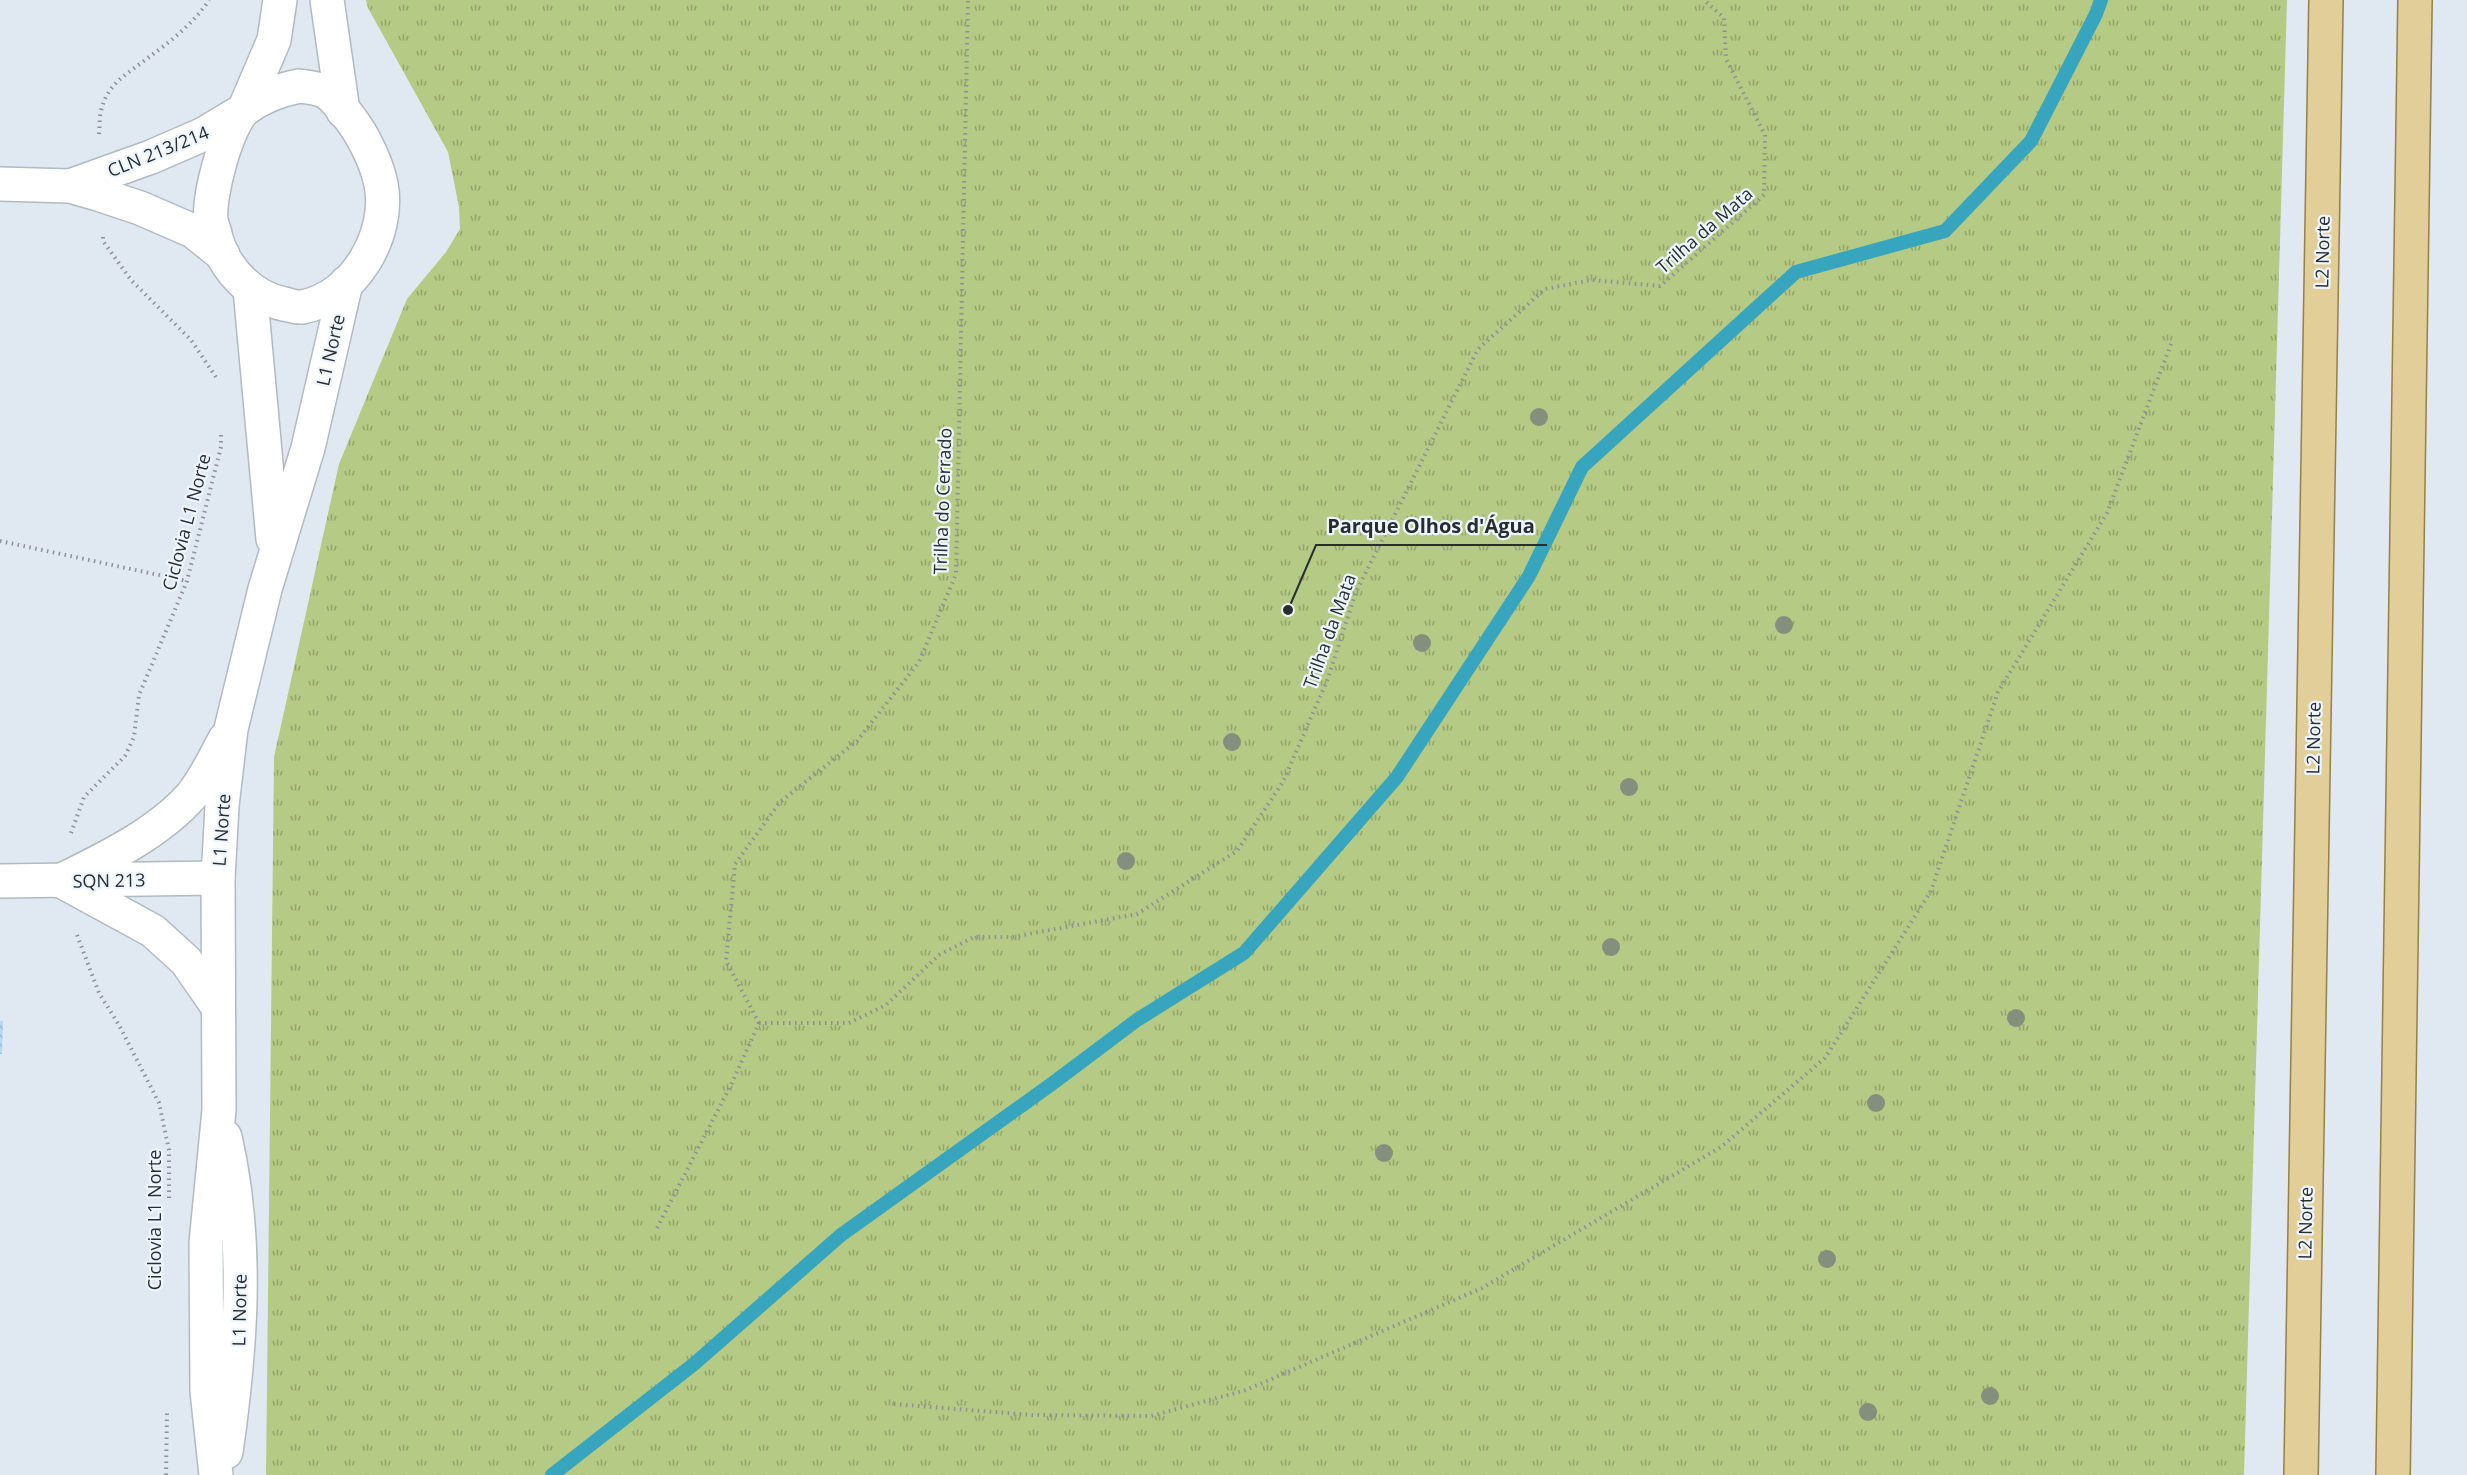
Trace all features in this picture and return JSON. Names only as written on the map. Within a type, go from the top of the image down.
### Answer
[{"type":"main road","name":"L2 Norte","points":[[2301,1475],[2326,0]]},
{"type":"main road","points":[[2393,1475],[2415,0]]},
{"type":"street","points":[[244,110],[272,92],[299,86],[325,92],[357,126],[372,156],[381,186],[381,214],[375,240],[362,266],[330,296],[301,307],[269,300],[250,289],[232,272],[223,255],[211,219],[214,189],[225,145],[244,110],[274,40],[280,0]]},
{"type":"street","points":[[327,0],[344,111]]},
{"type":"street","name":"CLN 213/214","points":[[70,186],[194,139],[244,110]]},
{"type":"street","name":"CLN 213/214","points":[[0,184],[70,186],[140,208],[193,231],[223,255]]},
{"type":"street","name":"L1 Norte","points":[[216,1475],[207,1381],[206,1243],[219,1110],[218,878],[222,806],[231,729],[275,555],[308,448],[346,283]]},
{"type":"street","name":"L1 Norte","points":[[250,289],[275,555]]},
{"type":"street","points":[[60,881],[137,841],[178,809],[193,793],[231,729]]},
{"type":"street","name":"SQN 213","points":[[0,881],[218,878]]},
{"type":"street","points":[[60,881],[115,908],[153,931],[186,961],[218,1007]]},
{"type":"street","name":"L1 Norte","points":[[219,1110],[232,1169],[239,1223],[241,1282],[238,1366],[222,1475]]},
{"type":"path","points":[[99,136],[101,110],[109,91],[118,79],[167,43],[202,11],[209,0]]},
{"type":"path","name":"Trilha do Cerrado","points":[[759,1023],[726,961],[735,864],[780,802],[857,741],[919,662],[956,574],[968,0]]},
{"type":"path","name":"Trilha da Mata","points":[[759,1023],[849,1023],[886,1005],[939,955],[974,937],[1012,937],[1137,914],[1237,851],[1282,782],[1327,681],[1356,592],[1478,349],[1545,289],[1591,280],[1660,286],[1764,195],[1765,135],[1726,59],[1724,18],[1704,0]]},
{"type":"path","points":[[102,232],[103,241],[131,280],[191,340],[220,384]]},
{"type":"path","points":[[894,1404],[1032,1416],[1152,1416],[1246,1390],[1482,1288],[1721,1147],[1825,1058],[1931,891],[1998,692],[2107,513],[2171,344]]},
{"type":"path","name":"Ciclovia L1 Norte","points":[[69,841],[84,797],[124,756],[134,737],[139,695],[187,581],[221,447],[222,428]]},
{"type":"path","points":[[0,542],[187,581]]},
{"type":"path","name":"Ciclovia L1 Norte","points":[[77,931],[78,940],[99,993],[119,1025],[159,1103],[169,1150],[168,1209]]},
{"type":"path","points":[[657,1228],[732,1083],[759,1023]]},
{"type":"path","points":[[166,1475],[167,1409]]},
{"type":"green space","points":[[366,0],[2287,0],[2244,1475],[266,1475],[274,757],[339,464],[407,299],[446,252],[460,229],[459,207],[448,152],[368,8]]},
{"type":"building","points":[[0,1021],[3,1021],[2,1054],[0,1054]]},
{"type":"waterway","points":[[552,1475],[694,1364],[841,1235],[1137,1020],[1244,953],[1397,777],[1529,576],[1582,467],[1796,272],[1945,231],[2031,141],[2101,0]]},
{"type":"place","name":"Parque Olhos d'Água","points":[[1288,610]]}]
